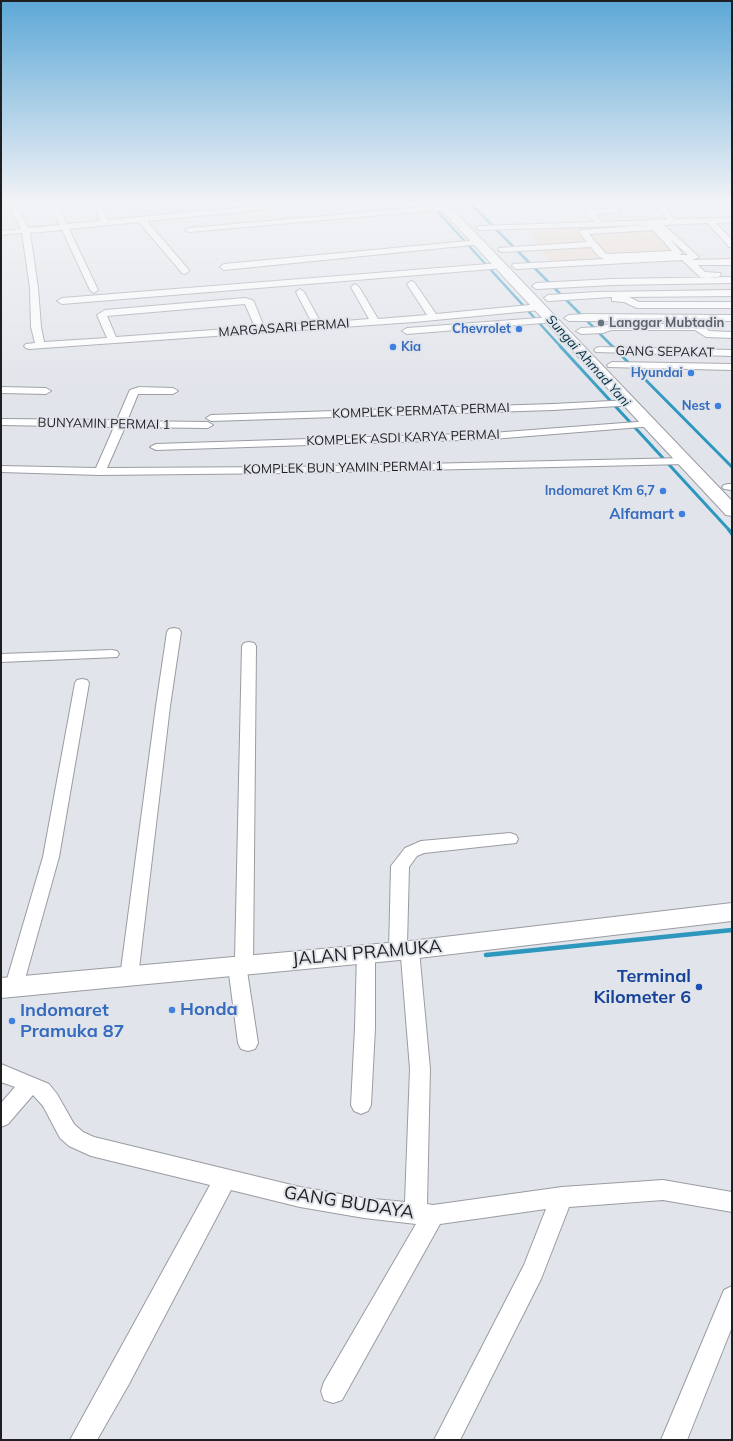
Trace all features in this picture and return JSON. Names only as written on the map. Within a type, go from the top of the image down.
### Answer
[{"type":"highway","points":[[496,269],[584,324],[598,350],[615,355],[731,488]]},
{"type":"highway","points":[[533,269],[547,302],[609,380],[650,424],[673,461],[732,511]]},
{"type":"highway","points":[[609,380],[629,370]]},
{"type":"main road","name":"JALAN PRAMUKA","points":[[8,987],[129,977],[366,953],[404,951],[732,912]]},
{"type":"street","points":[[31,269],[36,327],[40,346]]},
{"type":"street","points":[[84,269],[94,290]]},
{"type":"street","points":[[62,301],[464,269]]},
{"type":"street","points":[[697,269],[703,275],[732,275]]},
{"type":"street","points":[[407,331],[547,302],[732,280]]},
{"type":"street","points":[[411,284],[433,317]]},
{"type":"street","points":[[355,287],[375,321]]},
{"type":"street","points":[[300,292],[318,325]]},
{"type":"street","points":[[547,302],[649,294],[732,293]]},
{"type":"street","points":[[547,302],[622,299],[634,305],[640,306],[732,305]]},
{"type":"street","points":[[113,340],[102,315],[104,313],[246,301],[249,302],[260,329]]},
{"type":"street","name":"MARGASARI PERMAI","points":[[29,346],[433,317],[547,302]]},
{"type":"street","points":[[584,324],[732,318]]},
{"type":"street","points":[[584,324],[609,327],[696,327],[702,329],[706,334],[732,335]]},
{"type":"street","name":"GANG SEPAKAT","points":[[615,355],[732,353]]},
{"type":"street","points":[[629,370],[732,367]]},
{"type":"street","points":[[1,390],[46,391]]},
{"type":"street","points":[[100,472],[121,425],[132,394],[135,391],[173,391]]},
{"type":"street","name":"KOMPLEK PERMATA PERMAI","points":[[209,422],[631,403]]},
{"type":"street","name":"BUNYAMIN PERMAI 1","points":[[1,422],[121,425],[209,422]]},
{"type":"street","name":"KOMPLEK ASDI KARYA PERMAI","points":[[156,447],[492,436],[650,424]]},
{"type":"street","name":"KOMPLEK BUN YAMIN PERMAI 1","points":[[1,469],[100,472],[289,470],[673,461]]},
{"type":"street","points":[[129,977],[162,713],[174,632]]},
{"type":"street","points":[[248,1043],[241,966],[249,646]]},
{"type":"street","points":[[1,658],[112,654]]},
{"type":"street","points":[[8,987],[51,857],[82,683]]},
{"type":"street","points":[[332,1391],[425,1215],[420,1069],[404,951],[400,866],[412,852],[421,847],[510,839]]},
{"type":"street","points":[[361,1105],[365,1028],[366,953]]},
{"type":"street","name":"GANG BUDAYA","points":[[1,1073],[42,1090],[50,1100],[66,1131],[76,1139],[91,1146],[300,1197],[364,1208],[425,1215],[562,1198],[651,1190],[732,1202]]},
{"type":"street","points":[[1,1118],[30,1084]]},
{"type":"street","points":[[83,1440],[120,1375],[225,1179]]},
{"type":"street","points":[[447,1440],[533,1271],[562,1198]]},
{"type":"street","points":[[674,1440],[732,1298]]},
{"type":"waterway","name":"Sungai Ahmad Yani","points":[[490,269],[561,347]]},
{"type":"waterway","name":"Sungai Ahmad Yani","points":[[536,269],[613,347]]},
{"type":"waterway","name":"Sungai Ahmad Yani","points":[[560,346],[730,531]]},
{"type":"waterway","name":"Sungai Ahmad Yani","points":[[612,346],[732,467]]},
{"type":"waterway","name":"Sungai Ahmad Yani","points":[[729,530],[732,534]]},
{"type":"waterway","points":[[486,955],[732,930]]},
{"type":"place","name":"Langgar Mubtadin","points":[[601,323]]},
{"type":"place","name":"Chevrolet","points":[[519,329]]},
{"type":"place","name":"Kia","points":[[393,347]]},
{"type":"place","name":"Hyundai","points":[[691,373]]},
{"type":"place","name":"Nest","points":[[718,406]]},
{"type":"place","name":"Indomaret Km 6,7","points":[[663,491]]},
{"type":"place","name":"Alfamart","points":[[682,514]]},
{"type":"place","name":"Terminal Kilometer 6","points":[[699,987]]},
{"type":"place","name":"Honda","points":[[172,1010]]},
{"type":"place","name":"Indomaret Pramuka 87","points":[[12,1021]]}]
